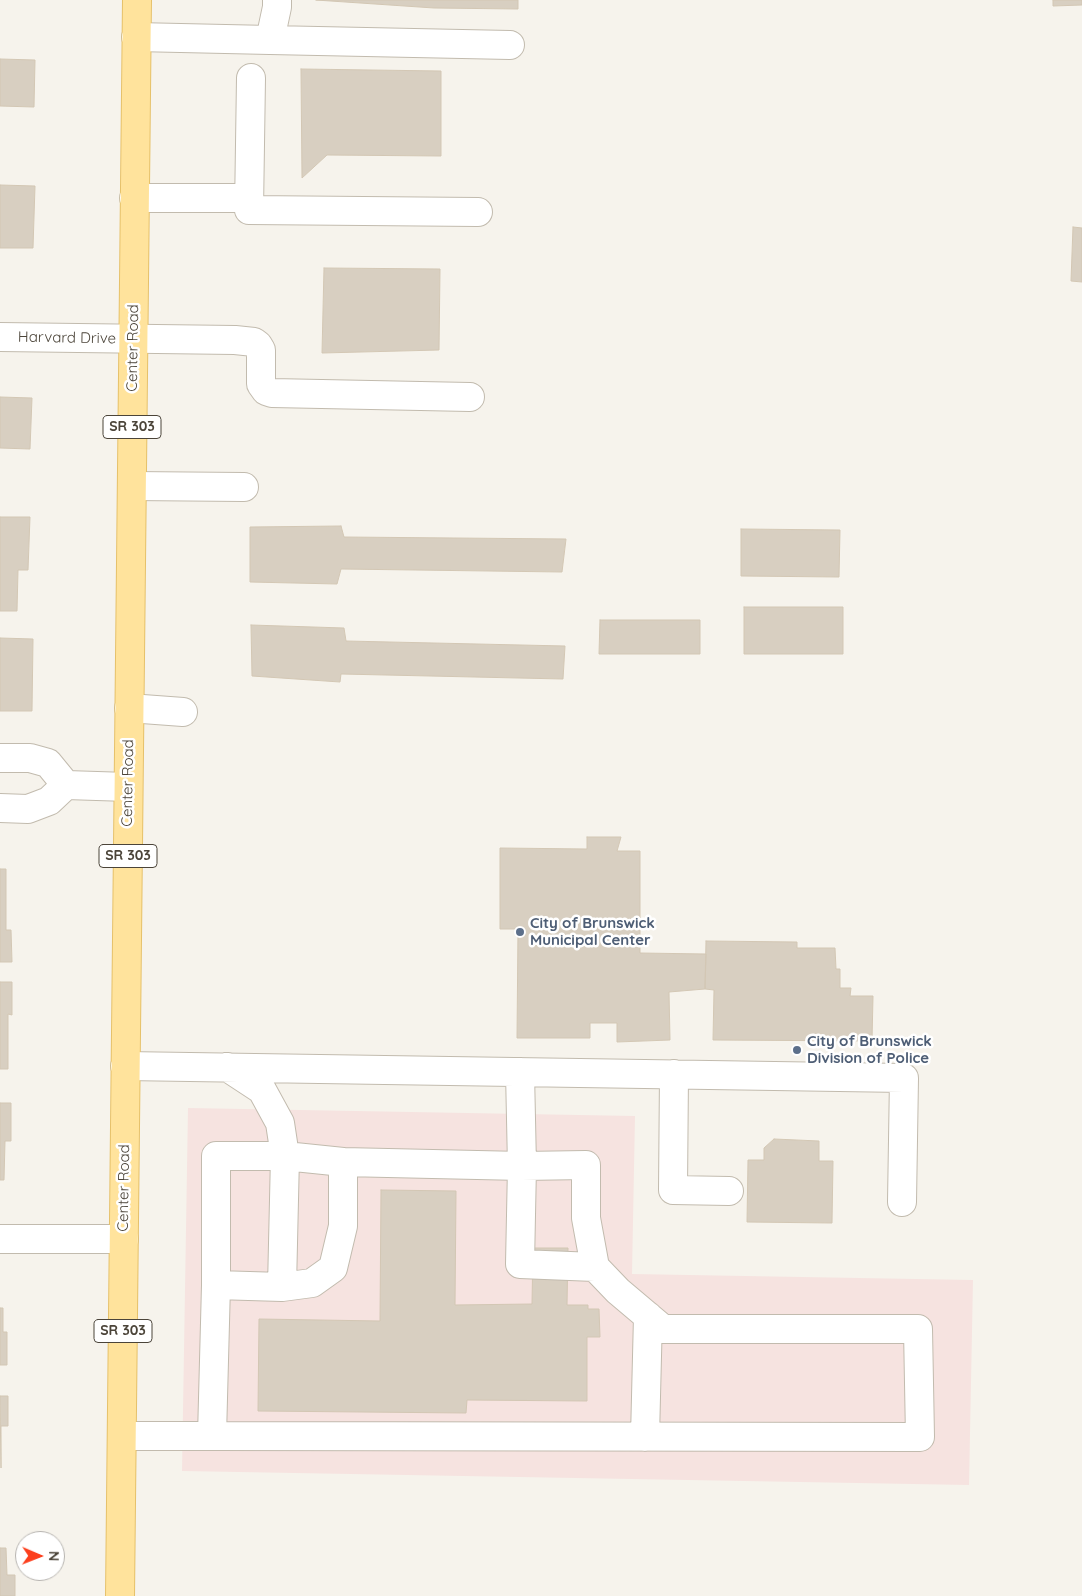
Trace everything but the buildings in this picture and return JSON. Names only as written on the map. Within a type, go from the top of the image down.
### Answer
[{"type":"main road","name":"Center Road","points":[[120,1596],[136,0]]},
{"type":"street","points":[[270,40],[277,0]]},
{"type":"street","points":[[136,36],[510,45]]},
{"type":"street","points":[[250,78],[249,210],[478,212]]},
{"type":"street","points":[[134,198],[249,198]]},
{"type":"street","name":"Harvard Drive","points":[[0,337],[236,340],[254,342],[261,350],[260,384],[266,391],[272,393],[470,397]]},
{"type":"street","points":[[132,486],[244,487]]},
{"type":"street","points":[[129,708],[183,712]]},
{"type":"street","points":[[0,758],[30,758],[48,764],[66,785]]},
{"type":"street","points":[[0,808],[28,809],[49,801],[66,785],[128,787]]},
{"type":"street","points":[[125,1066],[904,1078],[902,1202]]},
{"type":"street","points":[[227,1067],[262,1090],[280,1122],[285,1156],[282,1287]]},
{"type":"street","points":[[520,1072],[522,1166],[520,1264],[595,1267]]},
{"type":"street","points":[[674,1074],[674,1190],[729,1191]]},
{"type":"street","points":[[122,1436],[920,1437],[918,1329],[663,1329],[618,1291],[595,1267],[586,1218],[586,1165],[522,1166],[343,1162],[285,1156],[216,1156],[216,1285],[212,1436]]},
{"type":"street","points":[[216,1285],[282,1287],[312,1283],[333,1268],[343,1226],[343,1162]]},
{"type":"street","points":[[0,1239],[124,1239]]},
{"type":"street","points":[[645,1437],[648,1316]]},
{"type":"shaded area","points":[[188,1108],[635,1116],[632,1274],[973,1280],[969,1485],[182,1471]]},
{"type":"place","name":"City of Brunswick Municipal Center","points":[[520,932]]},
{"type":"place","name":"City of Brunswick Division of Police","points":[[797,1050]]}]
